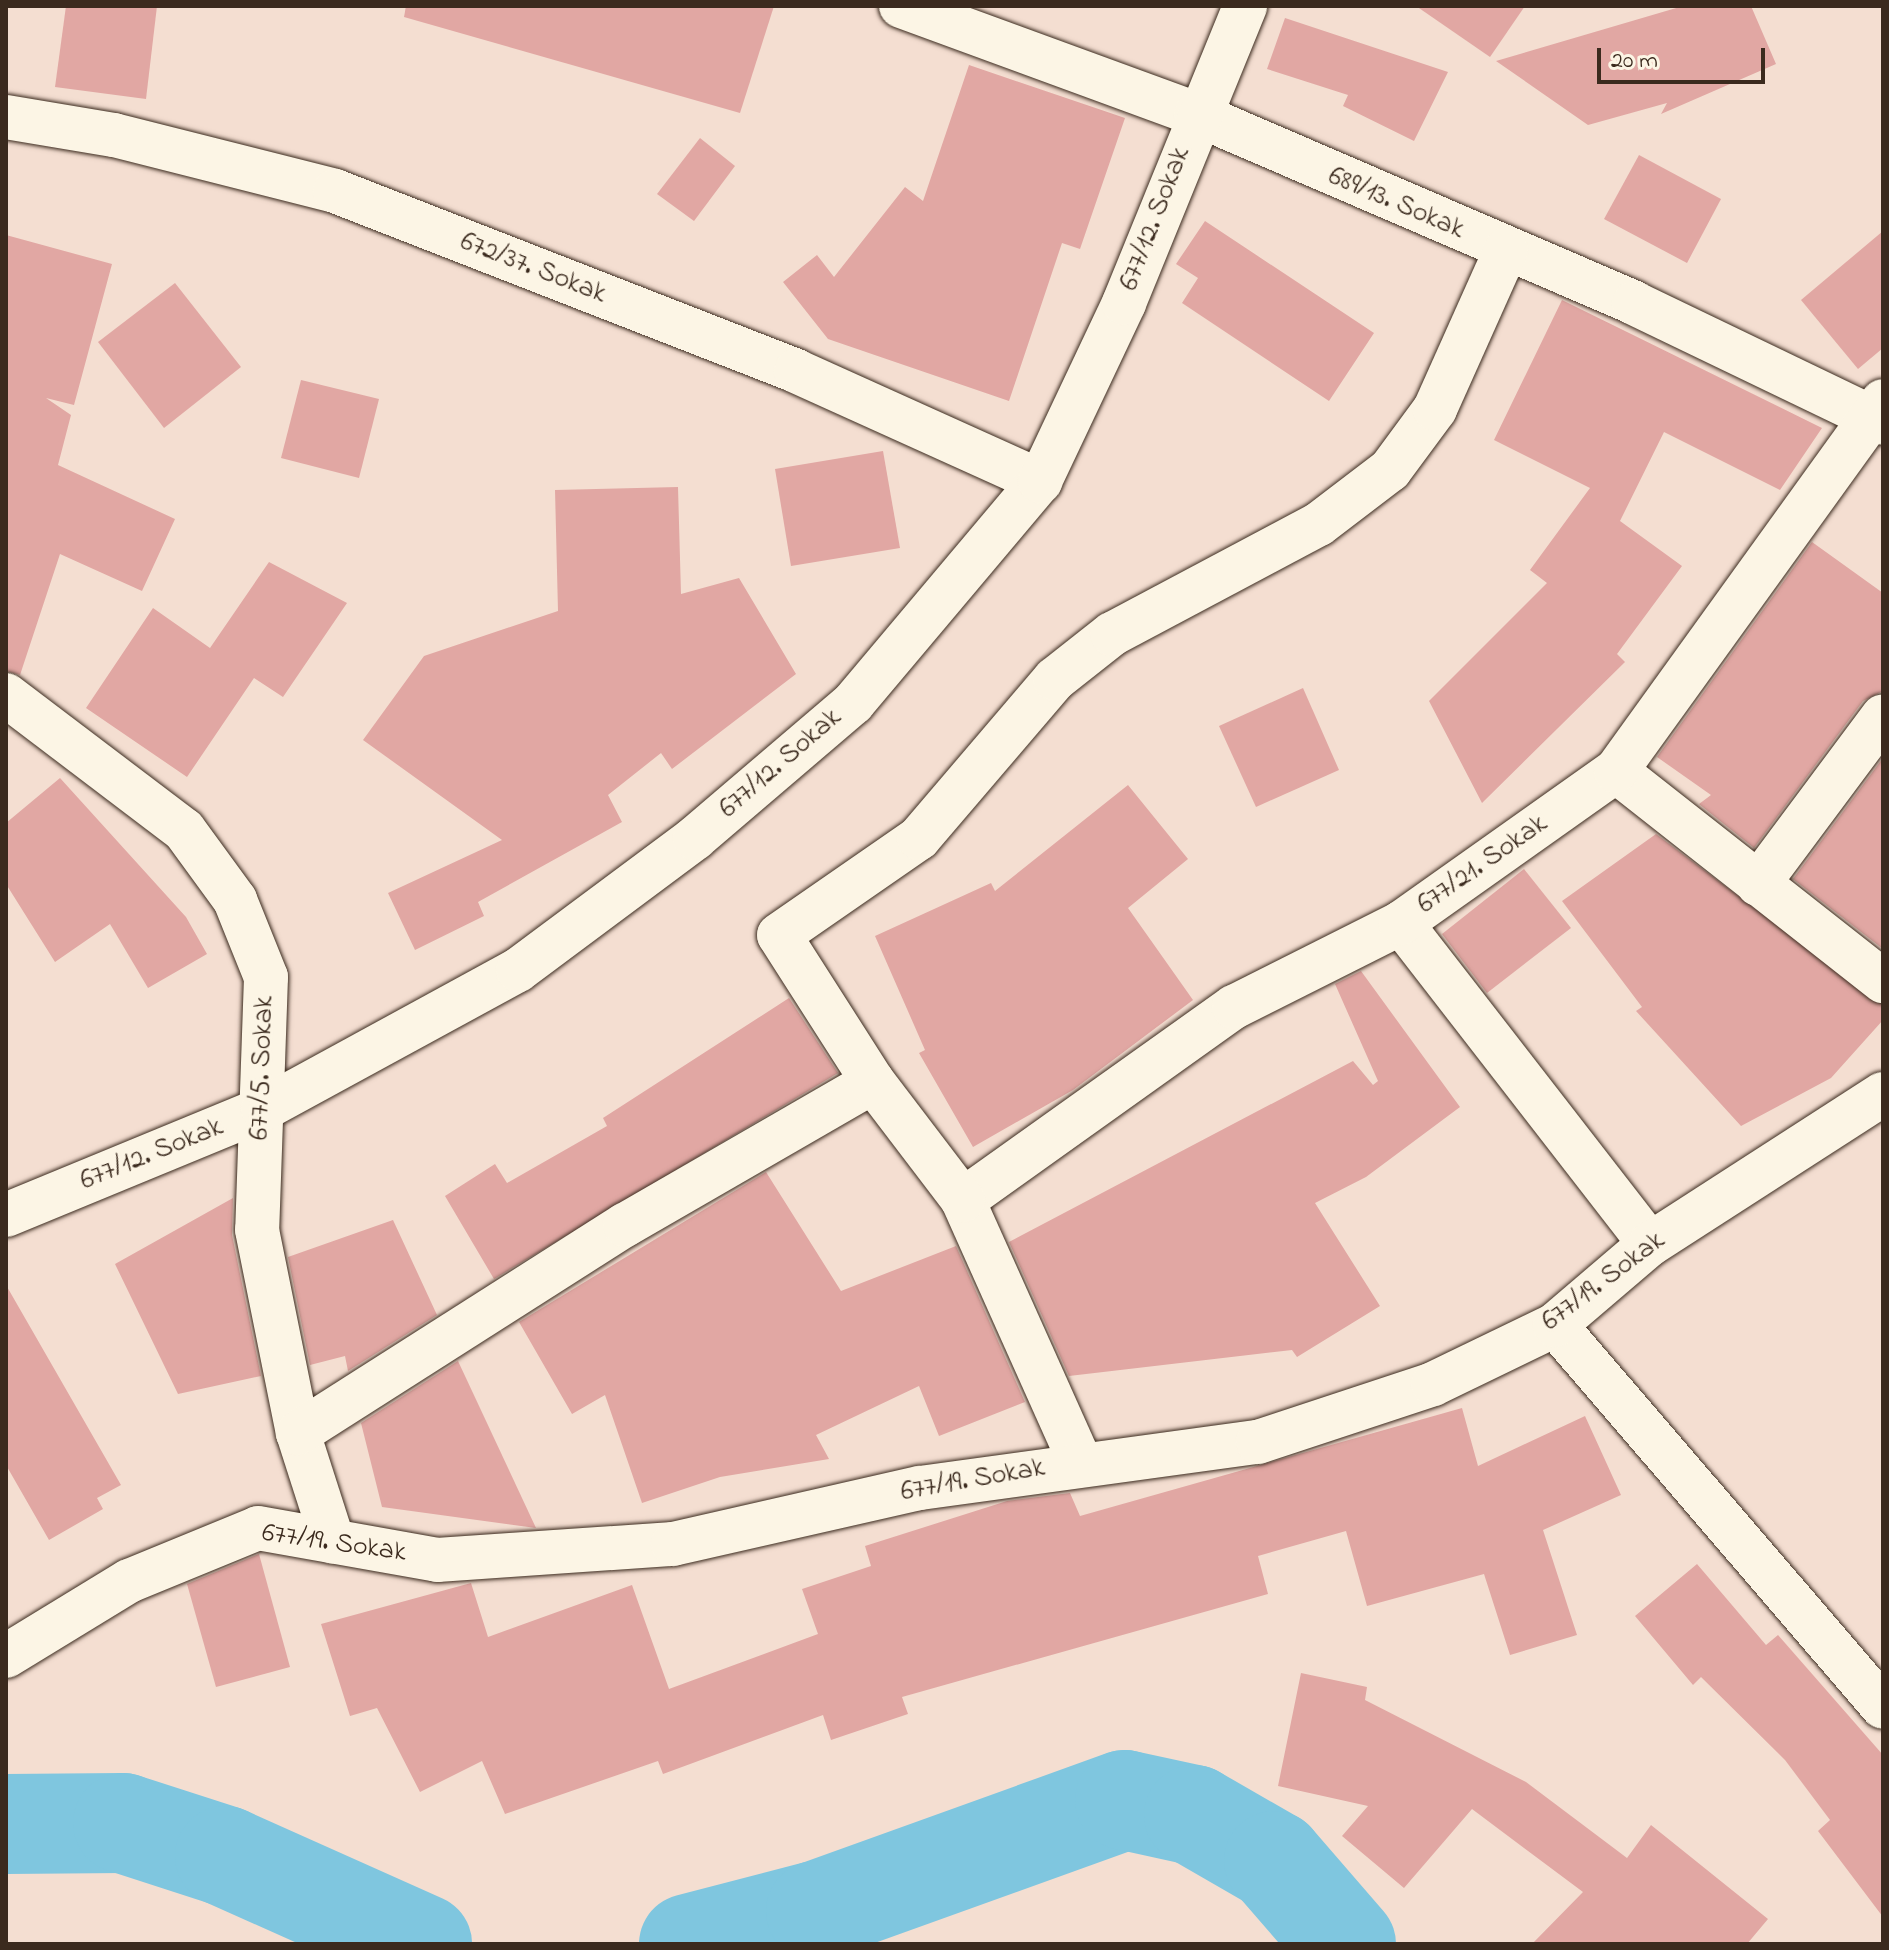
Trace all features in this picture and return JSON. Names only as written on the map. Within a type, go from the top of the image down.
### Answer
[{"type":"street","name":"689/13. Sokak","points":[[901,6],[1196,114],[1879,412]]},
{"type":"street","name":"677/12. Sokak","points":[[6,1215],[263,1109],[518,970],[695,838],[853,703],[1040,481],[1124,303],[1196,114],[1245,6]]},
{"type":"street","name":"672/37. Sokak","points":[[6,117],[114,135],[335,191],[796,371],[1040,481]]},
{"type":"street","points":[[1080,1462],[963,1200],[873,1082],[779,935],[919,838],[1055,679],[1112,634],[1319,524],[1390,470],[1435,409],[1506,250]]},
{"type":"street","name":"677/21. Sokak","points":[[963,1200],[1234,1007],[1401,923],[1616,771],[1879,412]]},
{"type":"street","name":"677/5. Sokak","points":[[6,695],[184,830],[235,900],[266,977],[257,1230],[298,1433],[333,1542]]},
{"type":"street","points":[[1758,884],[1883,716]]},
{"type":"street","points":[[1616,771],[1883,981]]},
{"type":"street","points":[[1401,923],[1650,1244]]},
{"type":"street","points":[[298,1433],[612,1233],[873,1082]]},
{"type":"street","name":"677/19. Sokak","points":[[6,1656],[129,1581],[258,1528],[437,1560],[673,1544],[920,1488],[1080,1462],[1258,1442],[1433,1384],[1555,1325],[1650,1244],[1883,1094]]},
{"type":"street","points":[[1555,1325],[1883,1707]]},
{"type":"building","points":[[66,6],[157,6],[146,99],[55,87]]},
{"type":"building","points":[[406,6],[774,6],[740,113],[404,17]]},
{"type":"building","points":[[1416,6],[1525,6],[1490,57]]},
{"type":"building","points":[[1683,6],[1751,6],[1776,64],[1661,114],[1667,103],[1588,125],[1496,61]]},
{"type":"building","points":[[1285,18],[1448,72],[1414,141],[1343,106],[1348,95],[1267,69]]},
{"type":"building","points":[[969,65],[1125,118],[1080,249],[1062,243],[1009,401],[828,339],[783,282],[817,255],[834,277],[905,187],[923,201]]},
{"type":"building","points":[[700,138],[735,166],[694,221],[657,194]]},
{"type":"building","points":[[1639,155],[1721,199],[1687,263],[1604,219]]},
{"type":"building","points":[[1205,221],[1374,333],[1329,401],[1182,303],[1198,278],[1176,264]]},
{"type":"building","points":[[1883,231],[1883,348],[1858,369],[1801,300]]},
{"type":"building","points":[[6,235],[112,264],[74,405],[46,398],[71,415],[58,465],[175,519],[142,591],[60,554],[20,675],[6,671]]},
{"type":"building","points":[[175,283],[241,367],[164,428],[98,342]]},
{"type":"building","points":[[1562,300],[1822,428],[1780,490],[1664,432],[1620,521],[1682,566],[1617,654],[1625,662],[1482,803],[1429,701],[1547,583],[1530,570],[1590,488],[1494,440]]},
{"type":"building","points":[[301,380],[379,399],[359,478],[281,458]]},
{"type":"building","points":[[883,451],[900,548],[791,566],[775,469]]},
{"type":"building","points":[[678,487],[681,594],[739,578],[796,674],[672,769],[661,753],[608,795],[622,822],[478,902],[484,916],[415,950],[388,893],[502,840],[363,740],[424,656],[558,611],[555,490]]},
{"type":"building","points":[[1812,542],[1883,593],[1883,691],[1863,701],[1754,848],[1699,804],[1711,795],[1657,757]]},
{"type":"building","points":[[269,562],[347,603],[283,697],[254,678],[187,777],[86,708],[153,608],[210,648]]},
{"type":"building","points":[[1303,688],[1339,770],[1256,807],[1219,726]]},
{"type":"building","points":[[1883,758],[1883,949],[1793,879]]},
{"type":"building","points":[[60,778],[186,917],[207,954],[148,988],[110,924],[55,962],[6,884],[6,823]]},
{"type":"building","points":[[1128,785],[1188,859],[1128,908],[1193,1000],[1073,1090],[973,1147],[919,1053],[925,1050],[875,936],[991,883],[995,891]]},
{"type":"building","points":[[1656,834],[1883,1005],[1883,1020],[1831,1078],[1741,1126],[1636,1011],[1642,1007],[1562,901]]},
{"type":"building","points":[[1524,869],[1571,928],[1487,993],[1442,934]]},
{"type":"building","points":[[1361,971],[1460,1107],[1366,1177],[1315,1203],[1380,1306],[1297,1357],[1292,1350],[1069,1376],[1009,1242],[1353,1061],[1373,1085],[1378,1081],[1335,984]]},
{"type":"building","points":[[789,998],[838,1073],[494,1279],[445,1196],[495,1164],[507,1183],[607,1126],[603,1118]]},
{"type":"building","points":[[766,1172],[841,1291],[956,1246],[1025,1402],[939,1436],[919,1386],[816,1435],[829,1459],[720,1477],[642,1503],[605,1395],[572,1414],[519,1322]]},
{"type":"building","points":[[233,1198],[232,1235],[261,1376],[178,1394],[115,1264]]},
{"type":"building","points":[[393,1220],[437,1315],[348,1371],[345,1356],[310,1365],[288,1257]]},
{"type":"building","points":[[6,1285],[121,1485],[97,1498],[103,1509],[49,1540],[6,1465]]},
{"type":"building","points":[[458,1361],[536,1528],[382,1507],[361,1423]]},
{"type":"building","points":[[1462,1408],[1478,1466],[1585,1416],[1621,1495],[1543,1530],[1577,1635],[1510,1655],[1484,1574],[1367,1606],[1346,1531],[1258,1556],[1268,1594],[902,1697],[908,1714],[831,1740],[823,1715],[663,1774],[658,1761],[505,1814],[482,1761],[420,1792],[377,1708],[350,1716],[321,1624],[471,1583],[488,1637],[632,1585],[669,1689],[818,1634],[802,1589],[871,1566],[865,1546],[1007,1501],[1070,1493],[1080,1516]]},
{"type":"building","points":[[259,1554],[290,1667],[216,1687],[187,1584]]},
{"type":"building","points":[[1697,1564],[1766,1645],[1778,1635],[1883,1755],[1883,1917],[1818,1831],[1830,1820],[1785,1760],[1701,1677],[1693,1685],[1635,1616]]},
{"type":"building","points":[[1301,1673],[1367,1687],[1365,1700],[1526,1782],[1627,1858],[1651,1825],[1768,1919],[1747,1944],[1532,1944],[1583,1892],[1472,1809],[1404,1888],[1342,1836],[1368,1806],[1278,1786]]},
{"type":"waterway","points":[[689,1944],[816,1911],[1125,1800],[1194,1815],[1274,1861],[1346,1944]]},
{"type":"waterway","points":[[6,1824],[123,1823],[225,1856],[422,1944]]}]
